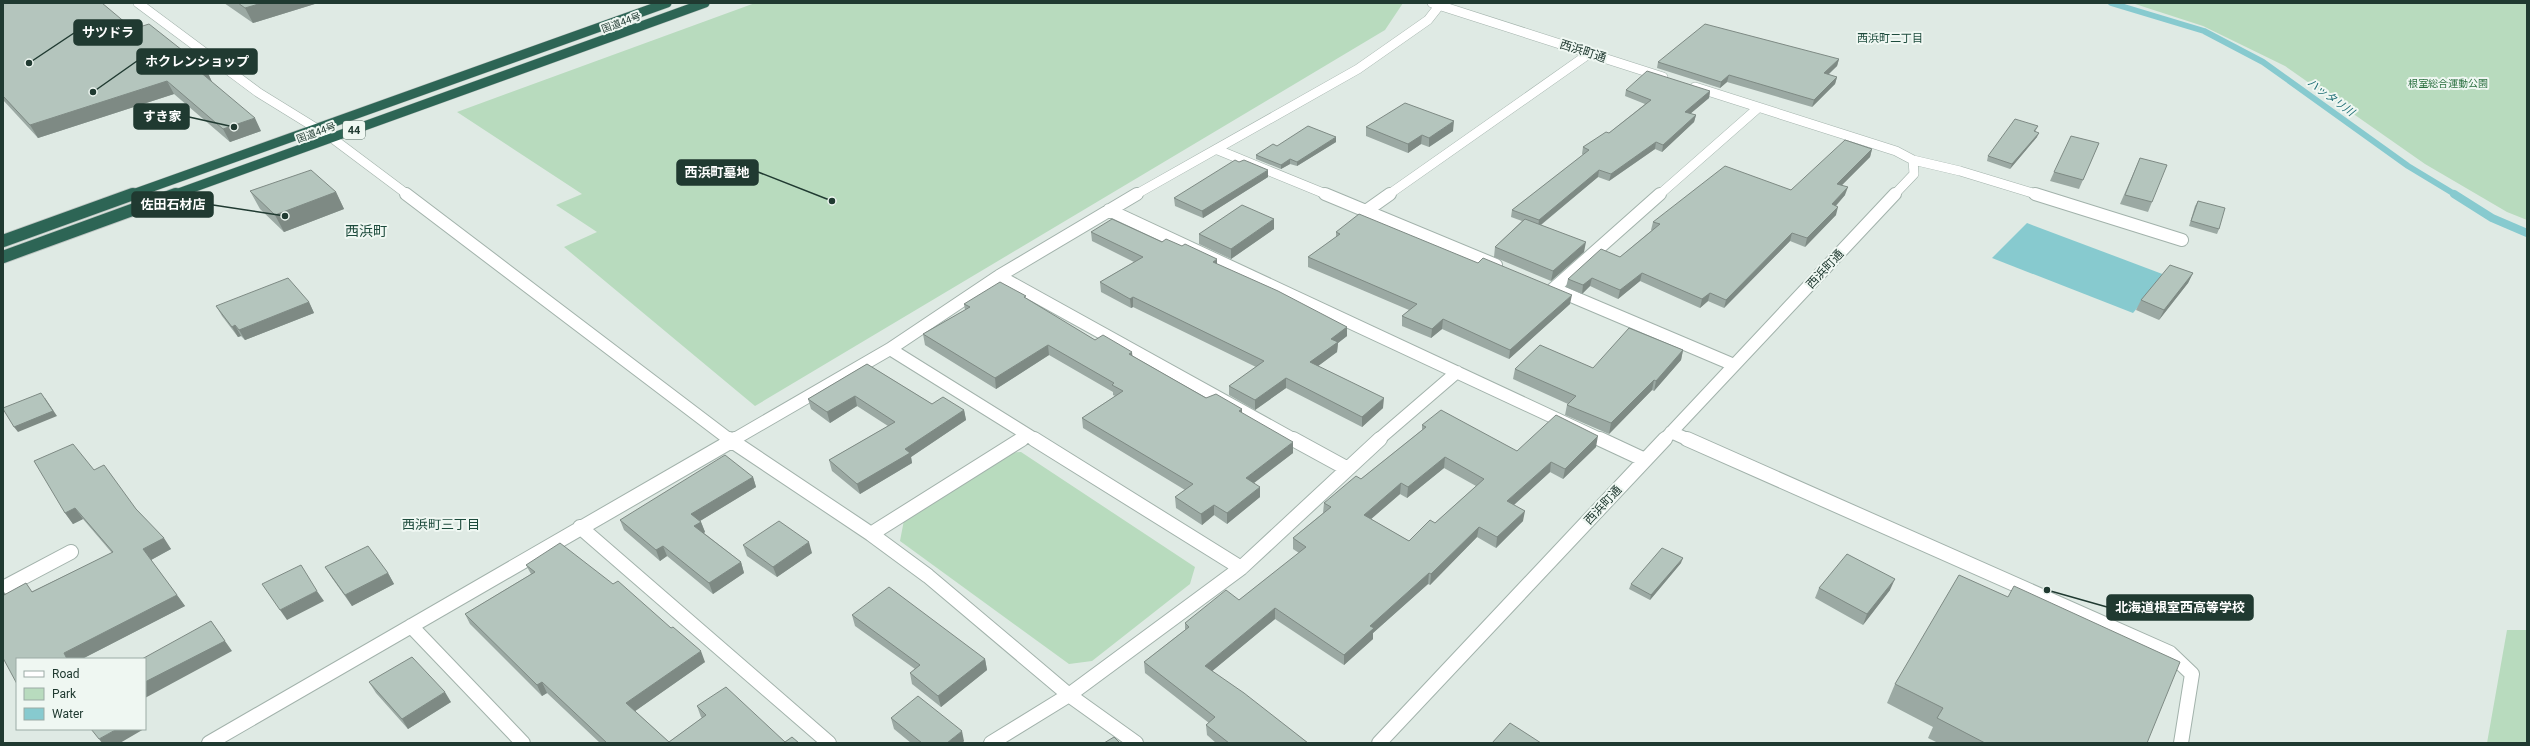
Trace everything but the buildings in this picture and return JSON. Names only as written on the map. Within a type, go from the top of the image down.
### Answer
[{"type":"highway","name":"国道44号","points":[[3,241],[667,3]]},
{"type":"highway","name":"国道44号","points":[[3,258],[705,3]]},
{"type":"street","points":[[138,3],[259,93],[315,129],[332,138],[730,440],[871,534],[928,576],[1069,696],[1136,743]]},
{"type":"street","points":[[219,741],[580,527],[890,348],[999,276],[1109,210],[1218,150],[1358,69],[1428,20],[1435,4]]},
{"type":"street","name":"西浜町通","points":[[1379,743],[1914,174],[1913,160],[1896,151],[1435,4]]},
{"type":"street","points":[[1366,211],[1590,53]]},
{"type":"street","points":[[1734,365],[1550,287],[1758,108]]},
{"type":"street","points":[[1218,150],[1503,268]]},
{"type":"street","points":[[1913,160],[1960,171],[2182,240]]},
{"type":"street","points":[[1109,210],[1645,460]]},
{"type":"street","points":[[999,276],[1346,468]]},
{"type":"street","points":[[890,348],[1241,568]]},
{"type":"street","points":[[991,743],[1069,696],[1241,568],[1346,468],[1457,372]]},
{"type":"street","points":[[1671,432],[2170,653],[2192,674],[2181,743]]},
{"type":"street","points":[[871,534],[1028,435]]},
{"type":"street","points":[[580,527],[828,743]]},
{"type":"street","points":[[3,588],[72,552]]},
{"type":"street","points":[[411,626],[523,743]]},
{"type":"green space","points":[[755,3],[1403,3],[1385,30],[755,406],[564,247],[597,232],[556,205],[582,194],[457,112]]},
{"type":"green space","name":"根室総合運動公園","points":[[2132,3],[2527,3],[2527,220],[2507,212],[2425,164],[2285,66],[2203,26]]},
{"type":"green space","points":[[1021,452],[1195,567],[1190,584],[1092,661],[1069,664],[900,541],[904,520],[1005,453]]},
{"type":"green space","points":[[2507,630],[2527,630],[2527,743],[2487,743]]},
{"type":"water","points":[[2027,223],[2165,275],[2133,313],[1992,258]]},
{"type":"waterway","name":"ハッタリ川","points":[[2111,3],[2204,31],[2263,62],[2408,166],[2456,195]]},
{"type":"waterway","name":"ハッタリ川","points":[[2454,194],[2492,218],[2527,233]]},
{"type":"place","name":"サツドラ","points":[[29,63]]},
{"type":"place","name":"ホクレンショップ","points":[[93,92]]},
{"type":"place","name":"すき家","points":[[234,127]]},
{"type":"place","name":"西浜町墓地","points":[[832,201]]},
{"type":"place","name":"佐田石材店","points":[[285,216]]},
{"type":"place","name":"北海道根室西高等学校","points":[[2047,590]]},
{"type":"district","name":"西浜町二丁目","points":[[1890,38]]},
{"type":"district","name":"西浜町","points":[[366,231]]},
{"type":"district","name":"西浜町三丁目","points":[[441,524]]}]
